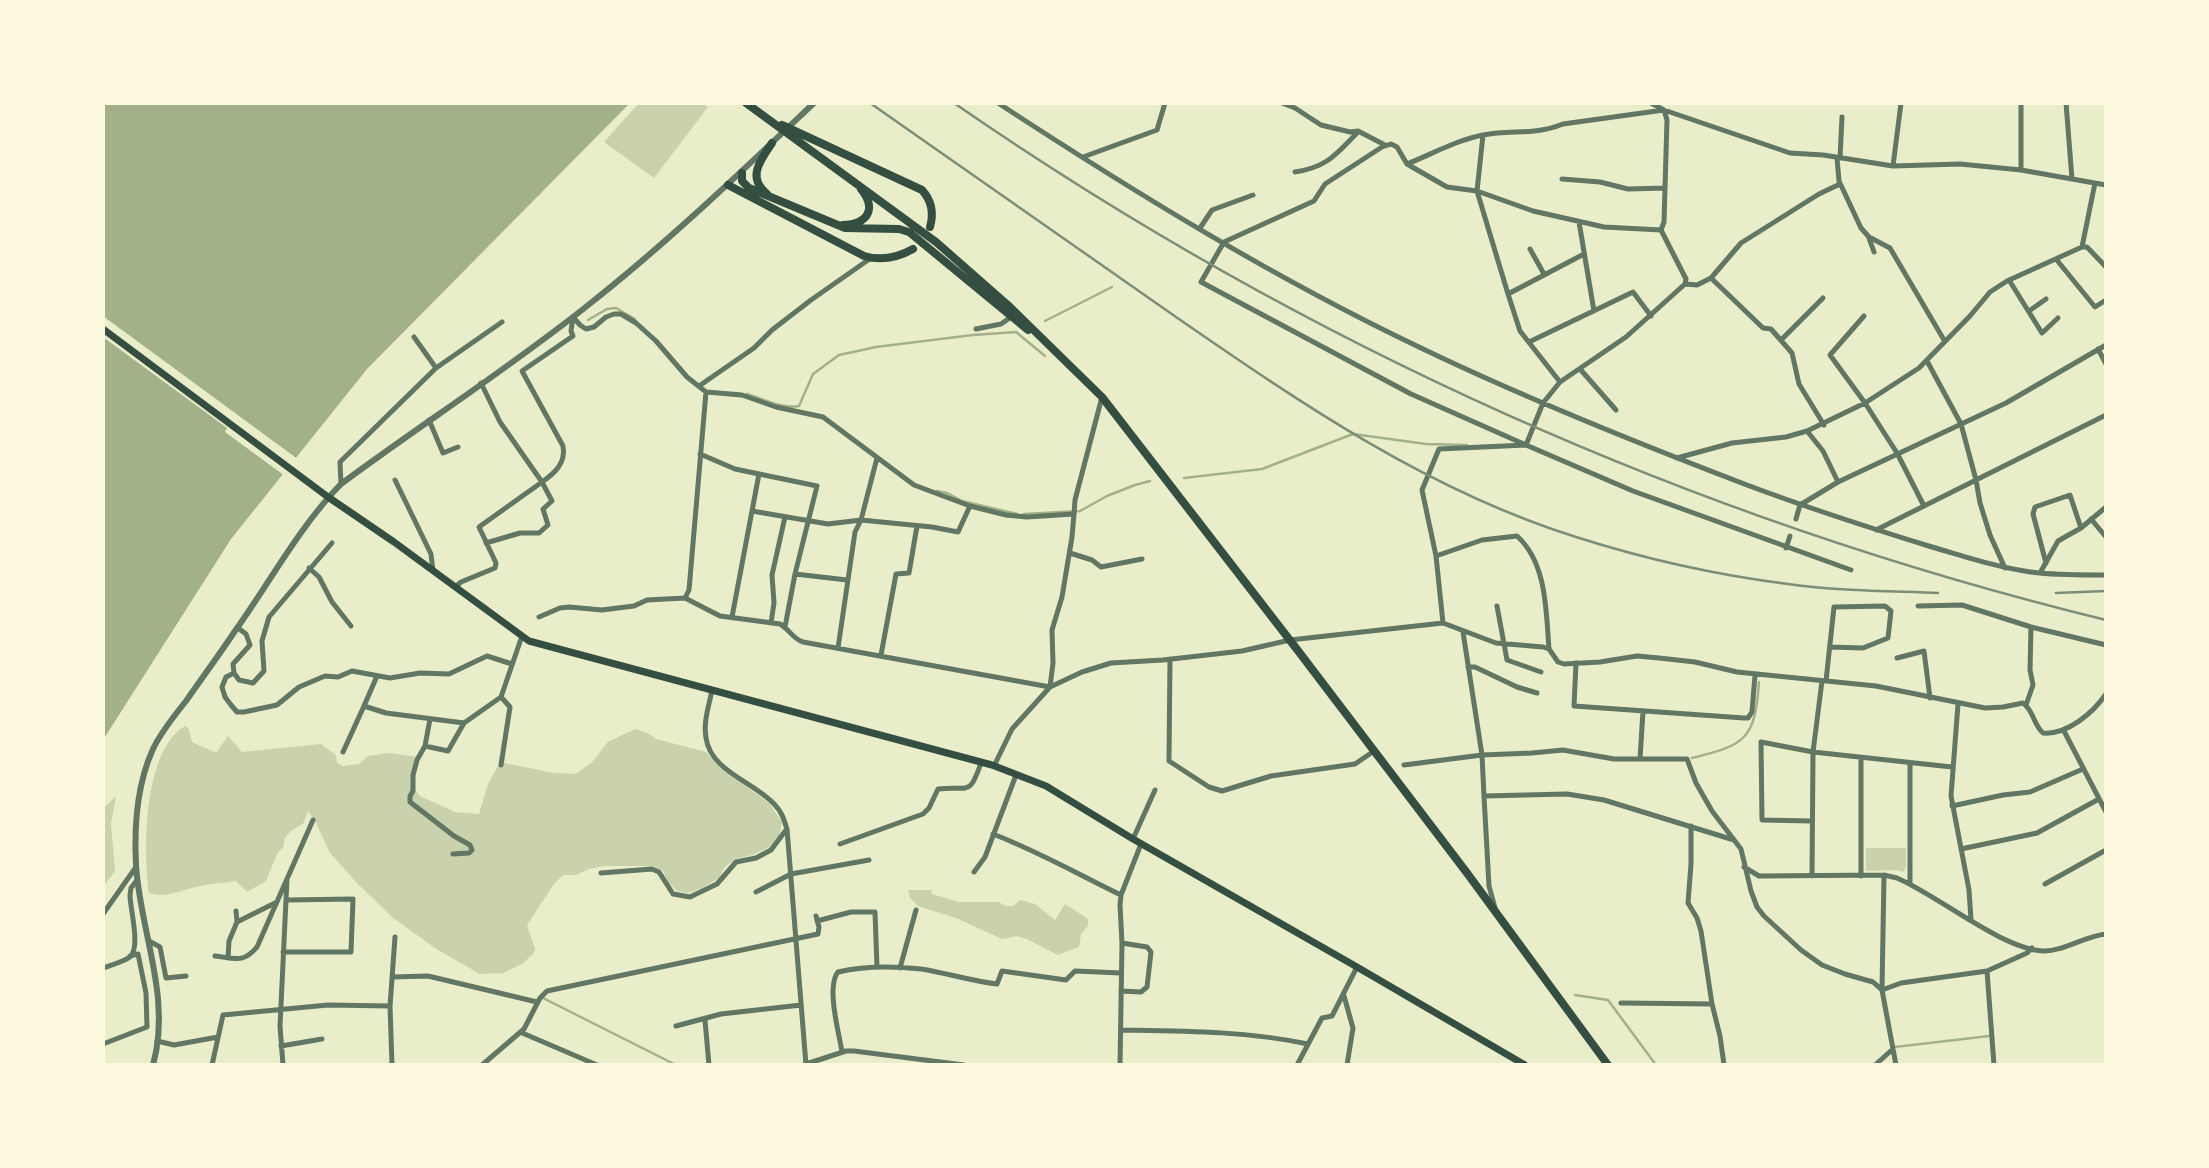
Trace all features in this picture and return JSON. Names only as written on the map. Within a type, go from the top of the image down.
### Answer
[{"type":"highway","points":[[746,103],[795,135],[857,183],[932,245],[1011,317],[1053,348]]},
{"type":"highway","points":[[795,135],[922,190],[933,208],[930,228]]},
{"type":"highway","points":[[772,143],[758,165],[756,179],[760,189],[777,201]]},
{"type":"highway","points":[[742,173],[743,181],[749,188],[845,228],[917,232]]},
{"type":"highway","points":[[820,219],[842,225],[864,219],[870,208],[869,200],[857,183]]},
{"type":"highway","points":[[728,186],[849,250],[871,258],[895,257],[913,249]]},
{"type":"highway","points":[[932,245],[988,286],[1102,397],[1290,640],[1608,1065]]},
{"type":"main road","points":[[103,329],[328,497],[522,636],[538,644],[994,766],[1046,786],[1141,844],[1525,1065]]},
{"type":"street","points":[[153,1065],[160,1011],[137,880],[136,824],[142,783],[153,749],[169,723],[328,497],[341,484],[573,317],[666,242],[814,103]]},
{"type":"street","points":[[998,103],[1224,243],[1325,299],[1409,342],[1544,403],[1677,458],[1800,505],[1876,530],[2005,568],[2040,573],[2106,575]]},
{"type":"street","points":[[1083,157],[1157,130],[1165,103]]},
{"type":"street","points":[[1282,103],[1321,125],[1350,132],[1359,131],[1386,146]]},
{"type":"street","points":[[1651,103],[1664,110],[1790,153],[1893,166],[1960,164],[2021,170],[2105,184]]},
{"type":"street","points":[[1893,166],[1901,103]]},
{"type":"street","points":[[2021,103],[2021,170]]},
{"type":"street","points":[[2066,103],[2072,179]]},
{"type":"street","points":[[1407,164],[1483,135],[1532,133],[1563,124],[1664,110]]},
{"type":"street","points":[[1526,445],[1544,403],[1560,382],[1626,337],[1685,284],[1682,270],[1661,230],[1664,222],[1667,120],[1664,110]]},
{"type":"street","points":[[1842,117],[1840,184],[1861,228],[1869,237],[1890,248],[1944,340]]},
{"type":"street","points":[[1295,172],[1311,170],[1325,163],[1339,153],[1359,131]]},
{"type":"street","points":[[1483,135],[1477,191],[1508,294],[1520,331],[1560,382]]},
{"type":"street","points":[[1661,230],[1604,227],[1579,222],[1533,211],[1477,191],[1447,187],[1407,164],[1397,147],[1391,144],[1325,184],[1314,201],[1224,243],[1201,282],[1411,394],[1526,445],[1633,491],[1851,570]]},
{"type":"street","points":[[1562,179],[1601,182],[1628,189],[1665,188]]},
{"type":"street","points":[[2082,247],[2095,183]]},
{"type":"street","points":[[1685,284],[1698,285],[1711,278],[1741,243],[1819,194],[1840,184]]},
{"type":"street","points":[[1200,228],[1212,210],[1254,195]]},
{"type":"street","points":[[1579,222],[1594,311]]},
{"type":"street","points":[[1869,237],[1874,252]]},
{"type":"street","points":[[1677,458],[1732,443],[1786,437],[1824,425],[1906,377],[1927,360],[1990,292],[2009,280],[2082,247],[2087,247],[2106,267]]},
{"type":"street","points":[[1530,249],[1544,274]]},
{"type":"street","points":[[1508,294],[1584,254]]},
{"type":"street","points":[[699,386],[754,348],[811,299],[871,258]]},
{"type":"street","points":[[2056,258],[2095,307],[2106,300]]},
{"type":"street","points":[[1711,278],[1763,328],[1771,329],[1793,354],[1799,384],[1824,425]]},
{"type":"street","points":[[2009,280],[2042,332],[2058,318]]},
{"type":"street","points":[[1529,342],[1633,292],[1651,316]]},
{"type":"street","points":[[1781,340],[1823,298]]},
{"type":"street","points":[[2029,311],[2046,299]]},
{"type":"street","points":[[573,317],[586,329],[594,327],[606,317],[621,314],[656,341],[687,377],[706,392],[742,395],[776,407],[823,417],[914,485],[970,506],[1017,516],[1074,514]]},
{"type":"street","points":[[1864,316],[1830,355],[1897,453],[1924,506]]},
{"type":"street","points":[[455,587],[495,568],[496,563],[479,527],[557,471],[564,454],[558,435],[522,372],[573,336],[573,317]]},
{"type":"street","points":[[976,329],[1001,324],[1011,317]]},
{"type":"street","points":[[341,484],[340,462],[436,368],[502,322]]},
{"type":"street","points":[[414,337],[436,368]]},
{"type":"street","points":[[1796,519],[1800,505],[1838,482],[2006,404],[2106,345]]},
{"type":"street","points":[[2098,349],[2106,364]]},
{"type":"street","points":[[1927,360],[1961,424],[1980,503],[1990,535],[2005,568]]},
{"type":"street","points":[[1580,369],[1615,410]]},
{"type":"street","points":[[481,383],[500,422],[552,501],[543,509],[548,525],[539,533],[520,533],[486,543]]},
{"type":"street","points":[[685,598],[689,590],[706,392]]},
{"type":"street","points":[[1050,687],[1053,663],[1052,630],[1062,597],[1070,553],[1075,500],[1102,397]]},
{"type":"street","points":[[1876,530],[2106,415]]},
{"type":"street","points":[[429,419],[443,453],[458,447]]},
{"type":"street","points":[[1807,431],[1823,451],[1838,482]]},
{"type":"street","points":[[1443,623],[1436,556],[1422,490],[1439,449],[1526,445]]},
{"type":"street","points":[[700,454],[734,469],[817,486],[785,627]]},
{"type":"street","points":[[838,648],[855,532],[862,520],[877,458]]},
{"type":"street","points":[[732,617],[759,474]]},
{"type":"street","points":[[395,480],[431,555],[433,571]]},
{"type":"street","points":[[2046,563],[2033,514],[2035,508],[2070,495],[2081,528]]},
{"type":"street","points":[[752,511],[828,524],[862,520],[958,532],[970,506]]},
{"type":"street","points":[[2040,573],[2058,541],[2081,528],[2106,507]]},
{"type":"street","points":[[771,623],[774,603],[772,575],[785,517]]},
{"type":"street","points":[[2091,519],[2106,537]]},
{"type":"street","points":[[881,656],[896,574],[909,573],[917,526]]},
{"type":"street","points":[[1436,556],[1482,540],[1517,536],[1524,542],[1544,588],[1549,649],[1558,662],[1659,657],[1755,675],[1876,686],[1985,708],[2014,703],[2025,705],[2032,712],[2037,728],[2043,733],[2058,733],[2064,730],[2091,710],[2106,694]]},
{"type":"street","points":[[1786,548],[1790,536]]},
{"type":"street","points":[[238,628],[246,634],[250,645],[233,664],[234,673],[239,680],[253,683],[264,671],[262,641],[270,617],[332,543]]},
{"type":"street","points":[[1070,553],[1092,560],[1101,567],[1142,559]]},
{"type":"street","points":[[309,568],[319,577],[332,602],[351,626]]},
{"type":"street","points":[[795,574],[847,580]]},
{"type":"street","points":[[539,617],[560,608],[602,610],[634,606],[647,600],[685,598],[720,615],[785,627],[797,640],[1050,687]]},
{"type":"street","points":[[1919,606],[1962,605],[2031,627],[2106,645]]},
{"type":"street","points":[[1497,606],[1507,660],[1541,671]]},
{"type":"street","points":[[1812,876],[1813,752],[1834,607],[1885,606],[1891,611],[1888,638],[1863,649],[1830,647]]},
{"type":"street","points":[[994,766],[1012,729],[1050,687],[1111,663],[1242,651],[1290,640],[1443,623],[1506,645],[1549,649]]},
{"type":"street","points":[[2025,705],[2034,685],[2030,670],[2031,627]]},
{"type":"street","points":[[1463,632],[1482,755],[1489,886],[1497,914]]},
{"type":"street","points":[[425,746],[447,751],[464,723],[501,697],[522,636]]},
{"type":"street","points":[[1897,658],[1924,651],[1930,698]]},
{"type":"street","points":[[234,673],[226,677],[222,687],[225,697],[237,712],[244,712],[277,705],[299,687],[325,676],[338,677],[352,671],[390,678],[420,673],[449,674],[488,656],[512,664]]},
{"type":"street","points":[[1170,659],[1169,761],[1209,787],[1222,791],[1271,776],[1355,764],[1374,751]]},
{"type":"street","points":[[1576,663],[1574,706],[1643,711],[1748,718],[1752,712],[1755,675]]},
{"type":"street","points":[[1468,667],[1475,667],[1517,687],[1538,693]]},
{"type":"street","points":[[343,752],[377,676]]},
{"type":"street","points":[[712,690],[705,725],[706,741],[712,755],[726,769],[773,802],[782,813],[787,829],[806,1064],[842,1052],[854,1051],[964,1065]]},
{"type":"street","points":[[501,697],[510,708],[502,765]]},
{"type":"street","points":[[1958,704],[1952,767],[1952,806],[1969,891],[1971,920]]},
{"type":"street","points":[[363,706],[386,713],[464,723]]},
{"type":"street","points":[[1640,759],[1643,711]]},
{"type":"street","points":[[430,719],[425,746],[413,775],[410,802],[470,845],[472,850],[469,853],[453,854]]},
{"type":"street","points":[[2064,730],[2105,809]]},
{"type":"street","points":[[1811,821],[1762,820],[1760,742],[1813,752],[1952,767]]},
{"type":"street","points":[[1404,765],[1482,755],[1563,750],[1606,758],[1687,759],[1696,783],[1712,811],[1741,849],[1757,906],[1778,931],[1822,965],[1873,982],[1882,990]]},
{"type":"street","points":[[1861,758],[1861,876]]},
{"type":"street","points":[[840,844],[923,814],[938,789],[970,788],[975,782],[981,763]]},
{"type":"street","points":[[1910,763],[1910,883]]},
{"type":"street","points":[[1952,806],[2030,792],[2083,769]]},
{"type":"street","points":[[974,872],[985,857],[1016,775]]},
{"type":"street","points":[[2002,787],[2003,795]]},
{"type":"street","points":[[1133,839],[1156,790]]},
{"type":"street","points":[[1484,796],[1567,794],[1604,800],[1734,839]]},
{"type":"street","points":[[1961,849],[2037,833],[2099,799]]},
{"type":"street","points":[[215,956],[242,959],[253,952],[313,820]]},
{"type":"street","points":[[1691,826],[1688,903],[1701,931],[1724,1065]]},
{"type":"street","points":[[601,873],[652,869],[659,872],[673,894],[690,897],[717,884],[736,862],[764,856],[787,829]]},
{"type":"street","points":[[993,834],[1024,846],[1121,895]]},
{"type":"street","points":[[1121,1065],[1121,895],[1141,844]]},
{"type":"street","points":[[2045,884],[2106,850]]},
{"type":"street","points":[[756,892],[791,874],[869,860]]},
{"type":"street","points":[[103,914],[136,867]]},
{"type":"street","points":[[1744,867],[1759,876],[1884,875],[1910,883],[2006,939],[2043,951],[2055,950],[2106,933]]},
{"type":"street","points":[[1884,875],[1882,990],[1895,1065]]},
{"type":"street","points":[[283,1065],[280,1011],[287,878]]},
{"type":"street","points":[[130,956],[135,942],[130,895],[137,880]]},
{"type":"street","points":[[283,952],[351,952],[353,899],[286,900]]},
{"type":"street","points":[[237,922],[276,903]]},
{"type":"street","points":[[900,968],[916,909]]},
{"type":"street","points":[[228,957],[229,941],[237,922],[236,911]]},
{"type":"street","points":[[482,1065],[520,1032],[537,1002],[547,991],[818,934],[817,918],[851,912],[875,912],[877,967]]},
{"type":"street","points":[[392,1065],[390,1006],[394,937]]},
{"type":"street","points":[[149,941],[160,947],[166,978],[186,976]]},
{"type":"street","points":[[1121,991],[1141,992],[1147,987],[1151,952],[1147,947],[1122,943]]},
{"type":"street","points":[[1882,990],[1901,983],[1987,971],[2027,953],[2032,948]]},
{"type":"street","points":[[103,968],[138,954],[146,993],[147,1027],[103,1044]]},
{"type":"street","points":[[842,1052],[833,992],[834,977],[838,972],[877,967],[922,969],[974,982],[997,984],[1002,971],[1066,980],[1075,971],[1121,973]]},
{"type":"street","points":[[1297,1065],[1322,1018],[1332,1016],[1357,967]]},
{"type":"street","points":[[1987,971],[1994,1065]]},
{"type":"street","points":[[392,977],[428,976],[537,1002]]},
{"type":"street","points":[[1345,994],[1353,1028],[1347,1065]]},
{"type":"street","points":[[1621,1003],[1712,1004]]},
{"type":"street","points":[[676,1026],[721,1014],[801,1004]]},
{"type":"street","points":[[212,1065],[223,1015],[328,1005],[390,1006]]},
{"type":"street","points":[[705,1020],[709,1065]]},
{"type":"street","points":[[1121,1030],[1267,1035],[1308,1044]]},
{"type":"street","points":[[520,1032],[597,1065]]},
{"type":"street","points":[[157,1041],[174,1045],[218,1037]]},
{"type":"street","points":[[281,1046],[322,1039]]},
{"type":"street","points":[[1875,1065],[1893,1049]]},
{"type":"shaded area","points":[[103,103],[630,103],[367,369],[231,539],[103,740]]},
{"type":"shaded area","points":[[639,103],[703,103],[708,107],[654,178],[604,142]]},
{"type":"shaded area","points":[[185,726],[189,729],[192,742],[216,753],[228,736],[242,752],[321,744],[336,755],[337,763],[343,766],[359,764],[368,756],[389,753],[419,757],[414,778],[415,790],[420,796],[455,812],[479,814],[488,784],[500,762],[554,773],[576,774],[592,762],[608,742],[635,729],[656,739],[706,752],[719,767],[769,803],[782,822],[774,845],[735,859],[724,868],[719,878],[688,893],[677,891],[668,882],[663,871],[653,866],[604,866],[576,875],[563,875],[527,925],[535,949],[533,954],[522,964],[503,973],[480,974],[438,950],[393,918],[330,853],[308,811],[303,824],[292,830],[284,839],[284,846],[277,854],[266,881],[247,892],[236,881],[165,895],[149,893],[147,828],[154,778],[171,739]]},
{"type":"shaded area","points":[[116,796],[111,824],[115,871],[103,887],[103,809]]},
{"type":"shaded area","points":[[1866,848],[1906,848],[1906,867],[1903,872],[1866,871]]},
{"type":"shaded area","points":[[908,890],[931,890],[932,894],[959,902],[999,902],[1005,906],[1013,906],[1020,900],[1035,904],[1055,920],[1065,904],[1088,919],[1088,926],[1081,934],[1079,947],[1058,955],[1027,939],[1016,936],[1002,939],[956,918],[918,906],[910,898]]},
{"type":"pier","points":[[103,316],[299,460],[285,476],[225,432],[227,428],[103,337]]},
{"type":"waterway","points":[[1045,321],[1112,287]]},
{"type":"waterway","points":[[588,320],[607,309],[616,308],[635,319]]},
{"type":"waterway","points":[[747,394],[779,405],[799,406],[813,374],[839,355],[876,347],[1016,332],[1045,356]]},
{"type":"waterway","points":[[1184,478],[1262,469],[1353,434],[1426,444],[1467,445]]},
{"type":"waterway","points":[[1024,514],[1080,511],[1107,496],[1150,481]]},
{"type":"waterway","points":[[937,491],[962,501],[1017,514]]},
{"type":"waterway","points":[[1692,758],[1725,749],[1744,736],[1754,716],[1759,682]]},
{"type":"waterway","points":[[1575,995],[1608,1000],[1656,1065]]},
{"type":"waterway","points":[[543,998],[676,1065]]},
{"type":"waterway","points":[[1895,1047],[1989,1036]]},
{"type":"railway","points":[[870,103],[1271,382],[1368,442],[1469,495],[1576,537],[1707,571],[1806,586],[1938,593]]},
{"type":"railway","points":[[954,103],[1087,191],[1224,272],[1363,346],[1506,414],[1652,476],[1801,531],[1952,579],[2106,620]]},
{"type":"railway","points":[[2056,593],[2106,591]]}]
